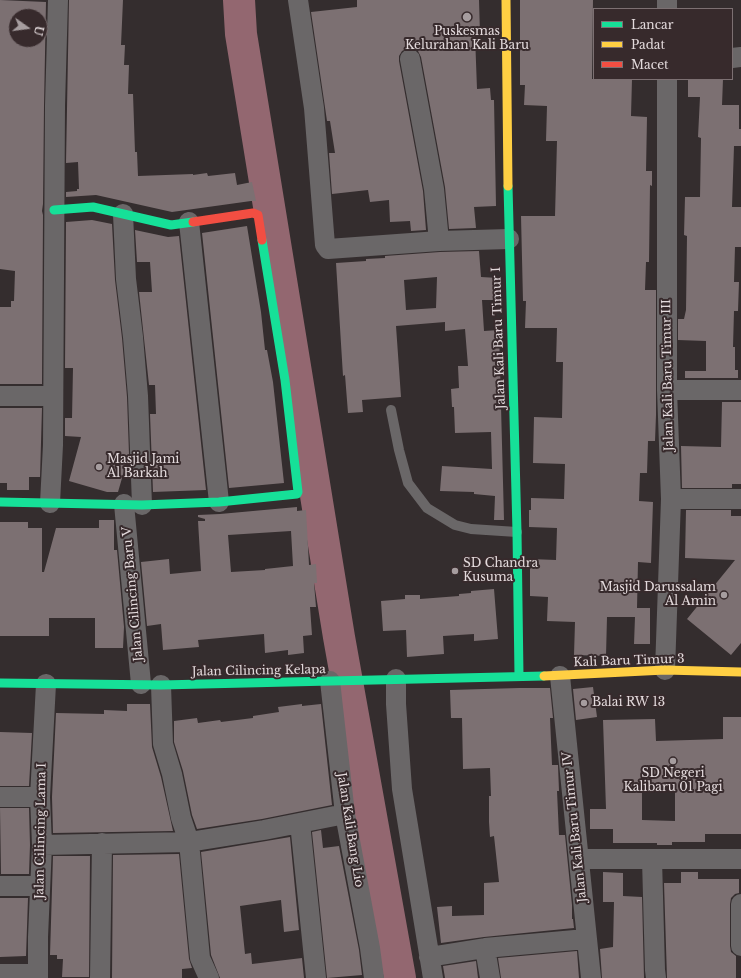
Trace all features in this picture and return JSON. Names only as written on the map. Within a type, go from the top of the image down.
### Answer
[{"type":"street","points":[[50,503],[53,445],[55,106],[58,0]]},
{"type":"street","points":[[298,0],[314,108],[324,245],[328,249],[439,241],[509,239]]},
{"type":"street","name":"Jalan Kali Baru Timur I","points":[[506,0],[509,239],[517,532],[519,676]]},
{"type":"street","points":[[410,59],[434,189],[439,241]]},
{"type":"street","name":"Jalan Kali Baru Timur III","points":[[665,670],[671,499],[667,390],[667,80]]},
{"type":"street","points":[[0,502],[133,504],[219,502],[298,493],[285,380],[258,215],[253,213],[171,225],[93,207],[54,210]]},
{"type":"street","name":"Jalan Cilincing Baru V","points":[[123,214],[126,279],[138,396],[133,504],[141,684]]},
{"type":"street","points":[[189,222],[219,502]]},
{"type":"street","points":[[667,390],[741,390]]},
{"type":"street","points":[[0,396],[53,396]]},
{"type":"street","points":[[671,499],[741,499]]},
{"type":"street","name":"Kali Baru Timur 3","points":[[519,676],[560,676],[665,670],[741,672]]},
{"type":"street","name":"Jalan Cilincing Kelapa","points":[[0,683],[161,685],[519,676]]},
{"type":"street","name":"Jalan Kali Baru Timur IV","points":[[560,676],[590,978]]},
{"type":"street","points":[[392,679],[396,704],[402,789],[432,978]]},
{"type":"street","name":"Jalan Kali Bang Lio","points":[[334,681],[345,814],[370,948],[374,978]]},
{"type":"street","name":"Jalan Cilincing Lama I","points":[[38,976],[42,845],[40,797],[46,684]]},
{"type":"street","points":[[161,685],[163,744],[172,774],[181,818],[189,842],[200,958],[209,978]]},
{"type":"street","points":[[0,797],[40,797]]},
{"type":"street","points":[[42,845],[189,842],[345,814]]},
{"type":"street","points":[[300,823],[316,978]]},
{"type":"street","points":[[100,978],[102,844]]},
{"type":"street","points":[[579,859],[741,859]]},
{"type":"street","points":[[652,859],[656,978]]},
{"type":"street","points":[[0,886],[40,886]]},
{"type":"street","points":[[741,904],[741,946]]},
{"type":"street","points":[[429,957],[485,948],[586,939]]},
{"type":"street","points":[[485,948],[490,978]]},
{"type":"street","points":[[0,974],[38,976]]},
{"type":"lane","points":[[391,410],[398,450],[408,483],[427,508],[455,525],[471,529],[517,532]]},
{"type":"building","points":[[0,0],[46,2],[46,8],[8,8],[8,48],[45,48],[42,211],[42,384],[0,384],[0,307],[11,307],[11,301],[14,301],[15,271],[0,269]]},
{"type":"building","points":[[69,0],[123,0],[121,45],[125,45],[124,65],[129,65],[128,94],[133,94],[135,152],[137,152],[138,176],[193,175],[207,173],[208,176],[235,173],[237,185],[252,182],[256,201],[172,212],[96,195],[66,197],[66,192],[77,191],[77,189],[79,189],[78,162],[66,163]]},
{"type":"building","points":[[357,0],[479,0],[480,34],[475,35],[477,89],[490,88],[491,100],[494,100],[496,206],[474,207],[476,228],[449,229],[445,187],[421,57],[418,51],[413,48],[408,48],[402,51],[399,56],[399,61],[423,191],[426,230],[411,231],[410,221],[390,222],[389,200],[370,202],[368,190],[332,194],[329,153],[335,153],[330,121],[327,121],[311,12],[357,7]]},
{"type":"building","points":[[520,0],[593,0],[592,79],[632,80],[631,116],[647,117],[646,171],[652,171],[652,186],[650,185],[649,262],[646,262],[645,290],[656,290],[656,415],[655,441],[648,441],[647,473],[640,473],[639,501],[653,502],[651,563],[638,562],[637,608],[650,608],[650,644],[634,644],[635,617],[607,617],[606,656],[574,655],[575,622],[547,621],[548,597],[530,596],[530,559],[556,560],[557,528],[529,527],[531,498],[564,499],[565,464],[533,463],[534,417],[562,418],[563,362],[556,362],[557,328],[525,328],[526,301],[523,301],[521,216],[555,216],[557,141],[546,141],[547,106],[524,105],[525,85],[520,85]]},
{"type":"building","points":[[688,80],[723,80],[722,105],[739,105],[741,146],[734,146],[732,207],[741,207],[741,247],[735,247],[734,282],[739,282],[738,311],[734,311],[733,347],[735,347],[735,370],[738,370],[738,378],[685,378],[685,371],[706,371],[706,341],[678,340],[678,319],[684,319],[686,310],[687,236],[684,235],[685,197],[700,197],[701,138],[698,137],[700,97],[688,97]]},
{"type":"building","points":[[92,220],[112,224],[115,280],[127,397],[129,454],[118,492],[107,492],[69,481],[81,437],[65,436],[65,418],[72,418],[73,368],[65,368],[66,222]]},
{"type":"building","points":[[247,226],[261,312],[265,350],[267,350],[273,382],[284,483],[229,488],[202,233]]},
{"type":"building","points":[[135,230],[168,237],[179,236],[206,490],[153,492],[150,414],[156,414],[155,385],[149,385],[139,292],[152,292],[150,262],[137,262]]},
{"type":"building","points":[[479,251],[481,277],[498,278],[498,300],[482,300],[484,331],[499,330],[504,520],[494,520],[495,496],[474,494],[474,492],[440,491],[442,466],[492,469],[491,432],[455,433],[454,407],[452,407],[451,389],[459,388],[458,366],[468,366],[465,329],[445,331],[445,322],[396,326],[401,397],[362,400],[363,412],[348,413],[345,375],[343,376],[336,263],[366,261],[366,259],[385,258],[385,256]],"holes":[[[437,277],[436,308],[406,310],[404,280]]]},
{"type":"building","points":[[722,402],[741,402],[741,484],[732,484],[732,488],[682,488],[681,446],[721,447]]},
{"type":"building","points":[[0,408],[42,408],[40,477],[29,477],[29,490],[7,490],[7,483],[0,483]]},
{"type":"building","points":[[297,507],[297,511],[306,510],[309,565],[316,564],[317,583],[314,583],[316,607],[310,607],[312,635],[303,636],[304,653],[288,655],[288,650],[265,653],[264,634],[198,640],[199,647],[163,650],[161,624],[147,626],[141,562],[169,559],[170,574],[201,571],[198,521],[205,521],[205,519],[198,517],[198,515]],"holes":[[[291,531],[293,566],[265,570],[231,572],[228,535]]]},
{"type":"building","points":[[686,510],[731,510],[731,516],[741,516],[741,643],[731,655],[687,619],[735,560],[685,558]]},
{"type":"building","points":[[99,520],[114,520],[114,550],[117,550],[124,627],[123,648],[95,648],[95,618],[49,618],[49,636],[0,636],[0,522],[28,522],[28,528],[42,528],[42,572],[44,572],[56,528],[99,528]]},
{"type":"building","points":[[494,589],[498,639],[474,641],[474,634],[443,636],[444,654],[407,657],[406,630],[383,631],[381,601],[405,599],[405,595],[420,595],[420,599],[459,596],[459,594],[471,593],[471,591]]},
{"type":"building","name":"Balai RW 13","points":[[593,687],[597,717],[576,720],[573,689]]},
{"type":"building","points":[[550,688],[553,718],[550,718],[552,765],[558,765],[559,791],[557,791],[559,835],[565,835],[574,928],[441,943],[437,907],[452,906],[452,916],[484,915],[484,883],[499,882],[494,836],[490,837],[490,768],[463,769],[462,718],[451,718],[450,690]]},
{"type":"building","points":[[127,704],[150,704],[152,747],[161,777],[173,831],[53,833],[52,797],[56,713],[104,714],[104,710],[127,711]]},
{"type":"building","points":[[302,704],[302,706],[321,704],[332,805],[262,819],[197,829],[192,815],[183,771],[174,742],[174,721],[197,718],[198,723],[253,718],[253,716],[279,712],[278,707]]},
{"type":"building","points":[[723,717],[741,717],[741,834],[705,834],[705,842],[672,842],[672,845],[657,845],[657,843],[613,843],[613,829],[590,829],[590,809],[606,809],[603,720],[655,719],[656,741],[723,739]],"holes":[[[675,783],[675,821],[642,820],[642,784]]]},
{"type":"building","points":[[0,732],[32,733],[29,786],[0,786]]},
{"type":"building","points":[[0,808],[29,808],[29,874],[1,874]]},
{"type":"building","points":[[321,830],[323,848],[339,846],[359,950],[362,975],[327,978],[312,832]]},
{"type":"building","points":[[290,837],[299,930],[284,932],[281,900],[240,906],[245,954],[251,953],[252,964],[302,958],[304,978],[220,978],[211,955],[201,852]]},
{"type":"building","points":[[179,854],[189,959],[192,968],[182,969],[182,978],[112,978],[113,855]]},
{"type":"building","points":[[53,856],[90,856],[89,977],[62,977],[63,959],[57,959],[57,955],[50,955]]},
{"type":"building","points":[[603,872],[623,873],[623,896],[642,897],[644,978],[602,978],[600,949],[613,947],[614,902],[603,902]]},
{"type":"building","points":[[681,872],[698,872],[698,879],[739,879],[739,893],[735,894],[731,898],[730,904],[730,946],[731,952],[736,956],[736,978],[667,978],[664,883],[681,883]]},
{"type":"building","points":[[0,898],[28,898],[26,956],[0,957]]},
{"type":"building","points":[[577,951],[579,978],[501,978],[498,958]]},
{"type":"building","points":[[476,961],[478,978],[445,978],[443,966]]},
{"type":"waterway","points":[[239,0],[241,34],[339,637],[400,978]]},
{"type":"traffic: fast","points":[[508,186],[517,532],[519,676]]},
{"type":"traffic: fast","points":[[54,210],[93,207],[171,225],[193,222]]},
{"type":"traffic: fast","points":[[0,502],[142,505],[219,502],[297,494],[298,492],[285,380],[262,240]]},
{"type":"traffic: fast","points":[[0,683],[161,685],[544,676]]},
{"type":"traffic: slow","points":[[506,0],[508,186]]},
{"type":"traffic: slow","points":[[544,676],[665,670],[741,672]]},
{"type":"traffic: jam","points":[[193,222],[253,213],[258,215],[262,240]]},
{"type":"place","name":"Puskesmas Kelurahan Kali Baru","points":[[467,17]]},
{"type":"place","name":"Masjid Jami Al Barkah","points":[[99,467]]},
{"type":"place","name":"SD Chandra Kusuma","points":[[455,571]]},
{"type":"place","name":"Masjid Darussalam Al Amin","points":[[724,595]]},
{"type":"place","name":"Balai RW 13","points":[[584,703]]},
{"type":"place","name":"SD Negeri Kalibaru 01 Pagi","points":[[673,761]]}]
